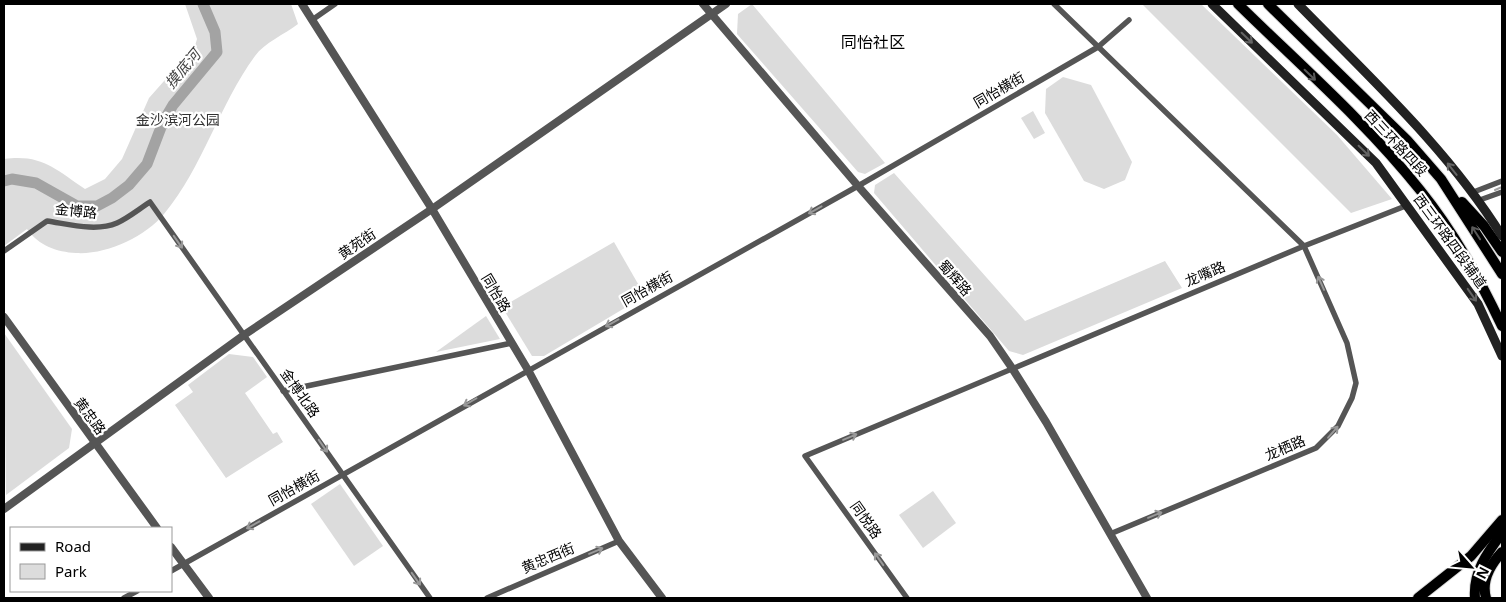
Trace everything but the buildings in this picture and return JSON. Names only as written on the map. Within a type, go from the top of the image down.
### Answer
[{"type":"highway","name":"西三环路四段","points":[[1238,4],[1383,146],[1422,192],[1465,254],[1502,326]]},
{"type":"highway","name":"西三环路四段","points":[[1268,4],[1408,140],[1441,179],[1502,274]]},
{"type":"highway","points":[[1441,179],[1484,226],[1502,252]]},
{"type":"highway","points":[[1418,598],[1471,556],[1502,520]]},
{"type":"highway","points":[[1475,598],[1477,574],[1485,556],[1502,533]]},
{"type":"highway","points":[[1486,598],[1484,591],[1485,578],[1491,565],[1502,552]]},
{"type":"main road","name":"西三环路四段辅道","points":[[1212,4],[1376,164],[1408,205],[1478,304],[1502,356]]},
{"type":"main road","points":[[1298,4],[1420,130],[1471,193],[1502,236]]},
{"type":"street","name":"同怡路","points":[[302,4],[432,209],[528,370],[619,541],[662,598]]},
{"type":"street","points":[[312,20],[335,4]]},
{"type":"street","name":"蜀辉路","points":[[703,4],[858,186],[990,336],[1012,368],[1147,598]]},
{"type":"street","name":"黄苑街","points":[[4,509],[244,335],[432,209],[726,4]]},
{"type":"street","points":[[1054,4],[1304,246]]},
{"type":"street","name":"同怡横街","points":[[172,570],[858,186],[1098,47],[1129,20]]},
{"type":"street","points":[[1471,193],[1502,181]]},
{"type":"street","points":[[1477,201],[1502,192]]},
{"type":"street","name":"金博路","points":[[4,251],[47,221],[77,226],[102,227],[116,224],[150,202]]},
{"type":"street","name":"金博北路","points":[[150,202],[430,598]]},
{"type":"street","name":"龙嘴路","points":[[805,456],[1304,246],[1408,205]]},
{"type":"street","name":"龙栖路","points":[[1110,534],[1311,451],[1328,438],[1338,426],[1352,398],[1355,371],[1347,343],[1304,246]]},
{"type":"street","name":"黄忠路","points":[[4,317],[94,444],[156,527]]},
{"type":"street","points":[[283,391],[512,343]]},
{"type":"street","name":"同悦路","points":[[805,456],[907,598]]},
{"type":"street","name":"黄忠西街","points":[[487,598],[619,541]]},
{"type":"street","points":[[172,548],[209,598]]},
{"type":"street","points":[[124,598],[135,592]]},
{"type":"green space","name":"金沙滨河公园","points":[[185,4],[291,4],[298,24],[269,43],[255,56],[231,95],[178,196],[164,214],[146,230],[136,237],[112,248],[88,253],[69,252],[49,247],[37,240],[27,229],[4,246],[4,159],[17,158],[38,161],[56,169],[85,189],[105,179],[122,159],[149,98],[195,46],[197,39]]},
{"type":"green space","points":[[752,4],[885,163],[865,174],[858,172],[737,34],[738,14]]},
{"type":"green space","points":[[1142,4],[1201,4],[1337,135],[1392,199],[1351,213]]},
{"type":"green space","points":[[1063,77],[1091,85],[1132,162],[1125,180],[1104,189],[1084,181],[1045,113],[1046,89]]},
{"type":"green space","points":[[1033,111],[1045,133],[1034,139],[1021,118]]},
{"type":"green space","points":[[894,173],[1025,321],[1165,261],[1182,288],[1023,355],[1009,351],[874,193],[875,185]]},
{"type":"green space","points":[[614,242],[645,296],[544,356],[532,356],[502,307]]},
{"type":"green space","points":[[486,316],[500,339],[436,352]]},
{"type":"green space","points":[[4,333],[72,429],[69,448],[6,495]]},
{"type":"green space","points":[[229,354],[253,357],[267,377],[245,393],[273,434],[277,432],[283,442],[226,478],[175,405],[193,392],[188,385]]},
{"type":"green space","points":[[340,484],[383,546],[354,566],[311,504]]},
{"type":"green space","points":[[933,491],[956,523],[923,548],[899,515]]},
{"type":"waterway","name":"摸底河","points":[[4,181],[12,179],[36,183],[77,206],[97,206],[112,198],[129,185],[147,164],[163,122],[173,105],[217,52],[215,32],[203,4]]},
{"type":"waterway","points":[[1495,190],[1502,187]]},
{"type":"district","name":"同怡社区","points":[[873,42]]}]
